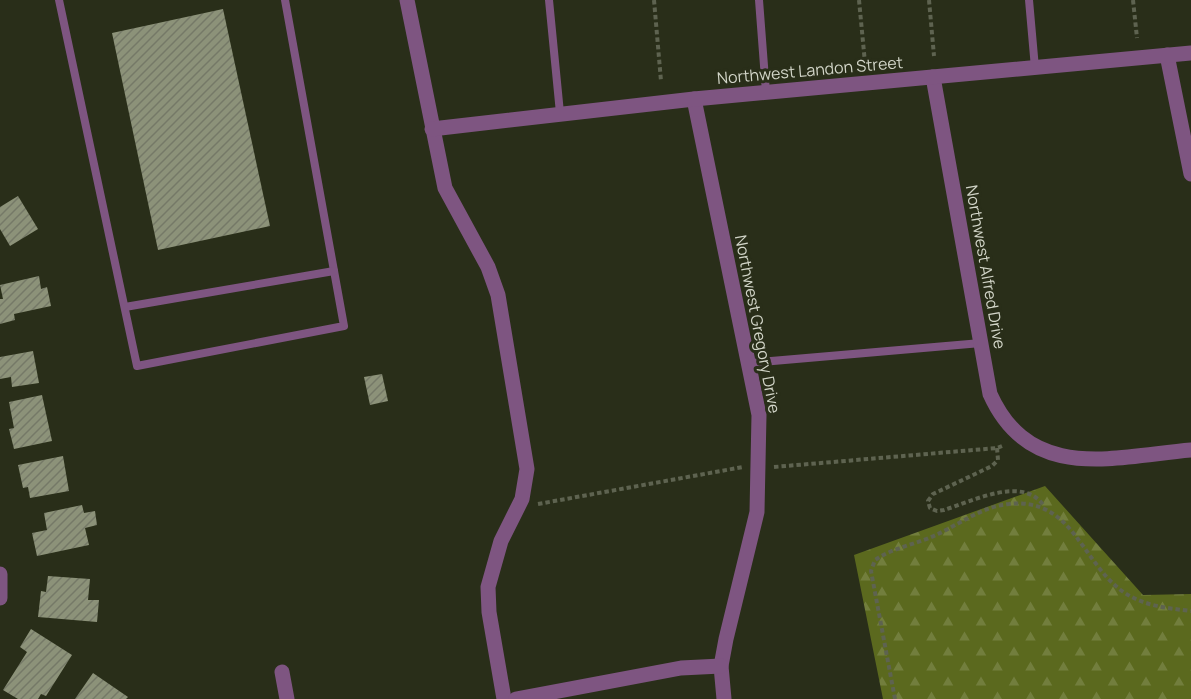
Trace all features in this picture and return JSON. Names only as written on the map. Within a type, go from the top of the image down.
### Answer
[{"type":"street","points":[[407,0],[445,188],[488,267],[498,295],[527,469],[522,499],[501,541],[488,587],[489,612],[504,699]]},
{"type":"street","name":"Northwest Landon Street","points":[[432,129],[694,99],[1191,53]]},
{"type":"street","points":[[1167,55],[1191,174]]},
{"type":"street","name":"Northwest Alfred Drive","points":[[933,77],[990,394],[1001,418],[1019,436],[1034,446],[1066,458],[1091,459],[1191,450]]},
{"type":"street","name":"Northwest Gregory Drive","points":[[694,99],[759,415],[757,512],[721,666],[724,699]]},
{"type":"street","points":[[0,574],[0,598]]},
{"type":"street","points":[[516,699],[689,667],[721,666]]},
{"type":"street","points":[[282,672],[287,699]]},
{"type":"lane","points":[[59,0],[137,366],[344,326],[285,0]]},
{"type":"lane","points":[[549,0],[560,113]]},
{"type":"lane","points":[[759,0],[766,92]]},
{"type":"lane","points":[[1029,0],[1035,68]]},
{"type":"lane","points":[[125,307],[334,271]]},
{"type":"lane","points":[[749,363],[981,342]]},
{"type":"path","points":[[654,0],[661,81]]},
{"type":"path","points":[[859,0],[865,63]]},
{"type":"path","points":[[928,0],[934,56]]},
{"type":"path","points":[[1133,0],[1137,38]]},
{"type":"path","points":[[774,467],[1000,447],[998,460],[992,466],[933,494],[928,501],[930,508],[937,512],[1003,493],[1020,491],[1038,497],[1045,507],[1072,532],[1109,580],[1123,592],[1146,604],[1191,611]]},
{"type":"path","points":[[534,503],[541,505],[747,467]]},
{"type":"path","points":[[895,699],[871,571],[875,560],[884,553],[937,534],[988,510],[1009,504],[1045,507]]},
{"type":"green space","points":[[1045,486],[1143,595],[1191,594],[1191,699],[883,699],[854,555]]},
{"type":"building","points":[[223,9],[270,226],[158,250],[112,33]]},
{"type":"building","points":[[18,196],[38,229],[10,246],[0,229],[0,207]]},
{"type":"building","points":[[39,276],[41,289],[47,287],[51,306],[14,314],[15,320],[0,324],[0,299],[3,299],[0,285]]},
{"type":"building","points":[[33,351],[39,383],[12,387],[11,377],[0,379],[0,357]]},
{"type":"building","points":[[382,374],[388,401],[370,405],[364,377]]},
{"type":"building","points":[[42,395],[52,441],[14,449],[9,429],[14,428],[9,402]]},
{"type":"building","points":[[63,456],[69,491],[30,498],[28,487],[23,488],[18,465]]},
{"type":"building","points":[[82,505],[84,513],[95,511],[97,525],[85,528],[89,545],[37,556],[32,533],[47,530],[44,513]]},
{"type":"building","points":[[48,576],[90,579],[88,600],[99,600],[97,622],[38,617],[41,591],[46,592]]},
{"type":"building","points":[[31,629],[72,655],[46,696],[41,694],[38,699],[18,699],[3,690],[27,652],[20,647]]},
{"type":"building","points":[[93,673],[128,697],[126,699],[75,699]]}]
